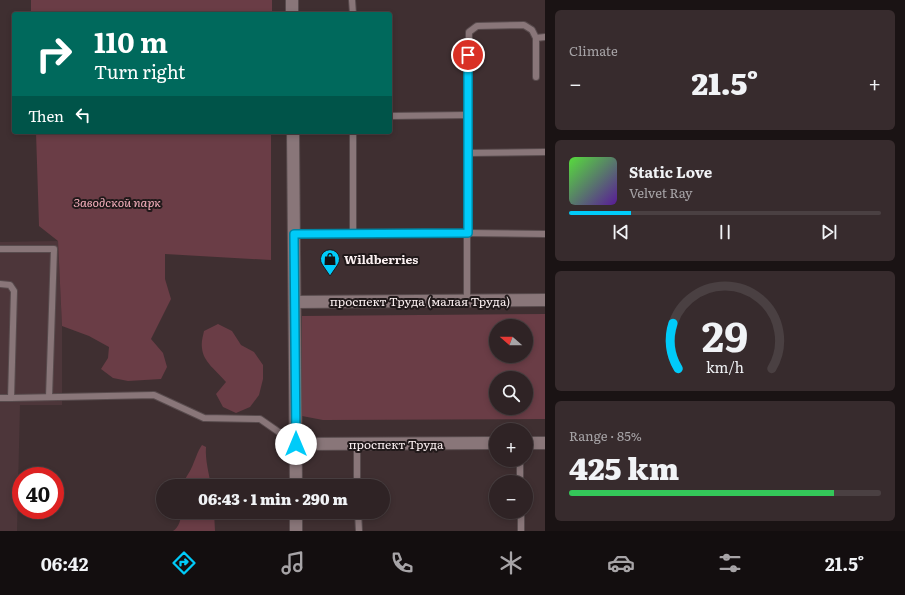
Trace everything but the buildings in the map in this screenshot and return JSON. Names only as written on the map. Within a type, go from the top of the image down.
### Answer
[{"type":"street","points":[[292,0],[292,12]]},
{"type":"street","points":[[293,134],[296,479]]},
{"type":"street","name":"проспект Труда (малая Труда)","points":[[295,302],[545,300]]},
{"type":"street","points":[[533,443],[545,443]]},
{"type":"street","name":"проспект Труда","points":[[296,444],[489,444]]},
{"type":"street","points":[[296,519],[296,531]]},
{"type":"lane","points":[[352,0],[352,12]]},
{"type":"lane","points":[[468,301],[467,115],[469,32],[477,26],[524,25],[532,30],[536,38],[536,77]]},
{"type":"lane","points":[[536,38],[545,37]]},
{"type":"lane","points":[[392,116],[467,115]]},
{"type":"lane","points":[[353,134],[353,234]]},
{"type":"lane","points":[[468,153],[545,152]]},
{"type":"lane","points":[[294,234],[545,234]]},
{"type":"lane","points":[[0,249],[54,249],[49,397]]},
{"type":"lane","points":[[0,284],[10,286],[14,291],[11,398]]},
{"type":"lane","points":[[0,398],[154,395],[204,418],[260,419],[296,444]]},
{"type":"lane","points":[[357,444],[357,479]]},
{"type":"lane","points":[[358,519],[358,531]]},
{"type":"lane","points":[[521,519],[521,531]]},
{"type":"shaded area","points":[[58,241],[62,326],[62,405],[20,405],[19,467],[12,467],[12,519],[17,519],[17,531],[0,531],[0,242]]},
{"type":"green space","points":[[31,0],[272,0],[272,12],[31,12]]},
{"type":"green space","name":"Заводской парк","points":[[36,134],[271,134],[271,260],[165,254],[165,279],[171,299],[151,339],[163,353],[167,367],[161,379],[128,381],[113,378],[101,369],[108,358],[109,347],[89,336],[62,326],[58,241],[39,226]]},
{"type":"green space","points":[[545,314],[545,419],[323,420],[302,416],[302,316]]},
{"type":"green space","points":[[218,324],[232,331],[241,345],[254,352],[263,365],[263,379],[259,395],[250,407],[236,413],[223,407],[216,394],[226,382],[211,366],[203,353],[202,344],[204,331]]},
{"type":"green space","points":[[202,445],[206,447],[210,479],[185,479],[191,469]]},
{"type":"green space","points":[[214,519],[215,531],[173,531],[180,520]]},
{"type":"place","name":"Wildberries","points":[[330,276]]},
{"type":"route","points":[[296,444],[294,234],[468,233],[468,55]]}]
